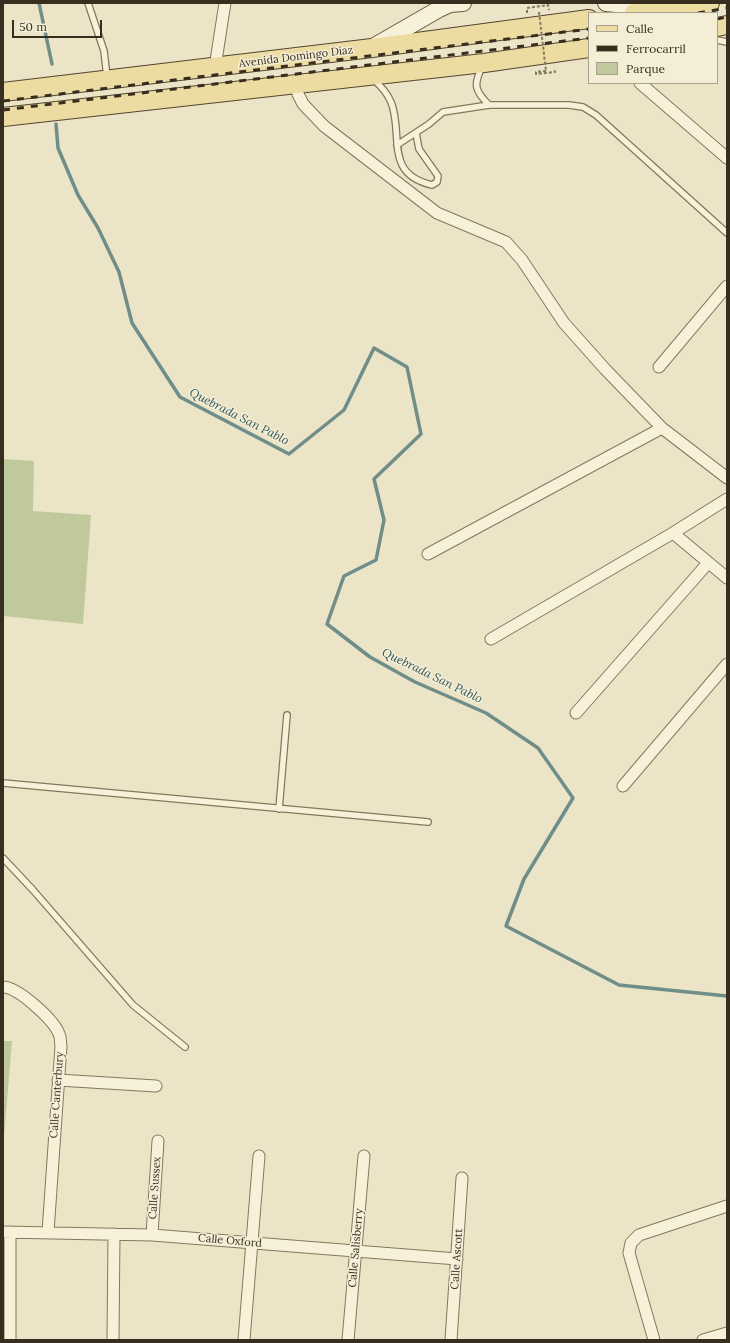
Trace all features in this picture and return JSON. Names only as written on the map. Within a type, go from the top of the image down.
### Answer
[{"type":"main road","points":[[642,12],[710,3]]},
{"type":"main road","name":"Avenida Domingo Díaz","points":[[3,92],[372,48],[588,19]]},
{"type":"main road","points":[[3,117],[484,63],[588,48]]},
{"type":"street","points":[[215,67],[225,3]]},
{"type":"street","points":[[372,48],[439,9],[450,4],[463,3]]},
{"type":"street","points":[[606,3],[626,6],[650,3]]},
{"type":"street","points":[[296,83],[298,94],[303,104],[324,126],[437,213],[506,242],[522,260],[564,323],[605,369],[662,428],[727,478]]},
{"type":"street","points":[[641,84],[727,158]]},
{"type":"street","points":[[659,367],[727,286]]},
{"type":"street","points":[[428,554],[662,428]]},
{"type":"street","points":[[491,639],[674,533],[727,499]]},
{"type":"street","points":[[674,533],[727,578]]},
{"type":"street","points":[[576,713],[708,562]]},
{"type":"street","points":[[623,786],[727,664]]},
{"type":"street","name":"Calle Canterbury","points":[[3,987],[8,987],[24,995],[43,1013],[59,1033],[61,1046],[48,1232]]},
{"type":"street","points":[[58,1080],[156,1086]]},
{"type":"street","name":"Calle Sussex","points":[[152,1235],[158,1141]]},
{"type":"street","points":[[244,1340],[259,1156]]},
{"type":"street","name":"Calle Salisberry","points":[[348,1340],[364,1156]]},
{"type":"street","name":"Calle Ascott","points":[[451,1340],[462,1178]]},
{"type":"street","points":[[654,1340],[629,1253],[632,1243],[639,1235],[727,1206]]},
{"type":"street","points":[[7,1232],[10,1340]]},
{"type":"street","name":"Calle Oxford","points":[[7,1232],[152,1235],[457,1259]]},
{"type":"street","points":[[113,1340],[114,1234]]},
{"type":"street","points":[[703,1340],[727,1333]]},
{"type":"lane","points":[[88,3],[104,51],[108,79]]},
{"type":"lane","points":[[484,63],[478,74],[476,85],[478,95],[489,105]]},
{"type":"lane","points":[[369,75],[381,86],[391,102],[395,120],[398,157],[410,176],[432,185],[437,182],[438,176],[419,149],[416,133]]},
{"type":"lane","points":[[396,145],[429,124],[443,112],[489,105],[569,105],[583,107],[596,115],[727,233]]},
{"type":"lane","points":[[403,187],[410,176]]},
{"type":"lane","points":[[279,809],[287,715]]},
{"type":"lane","points":[[3,783],[428,822]]},
{"type":"lane","points":[[3,858],[33,890],[133,1005],[185,1046]]},
{"type":"path","points":[[526,8],[548,5],[549,11]]},
{"type":"path","points":[[539,12],[546,71],[536,72],[536,74],[555,72]]},
{"type":"green space","points":[[3,459],[34,461],[33,511],[91,515],[83,624],[3,616]]},
{"type":"green space","points":[[3,1041],[12,1041],[3,1148]]},
{"type":"waterway","name":"Quebrada San Pablo","points":[[39,3],[52,64]]},
{"type":"waterway","name":"Quebrada San Pablo","points":[[56,124],[58,148],[78,195],[98,228],[119,272],[132,323],[180,397],[289,454],[344,410],[374,348],[407,367],[421,434],[374,479],[384,520],[376,560],[344,576],[327,624],[370,657],[415,682],[486,713],[538,748],[573,798],[524,879],[506,926],[619,985],[727,996]]},
{"type":"railway","points":[[704,12],[727,8]]},
{"type":"railway","points":[[718,19],[727,17]]},
{"type":"railway","points":[[3,101],[588,29]]},
{"type":"railway","points":[[3,110],[588,38]]}]
